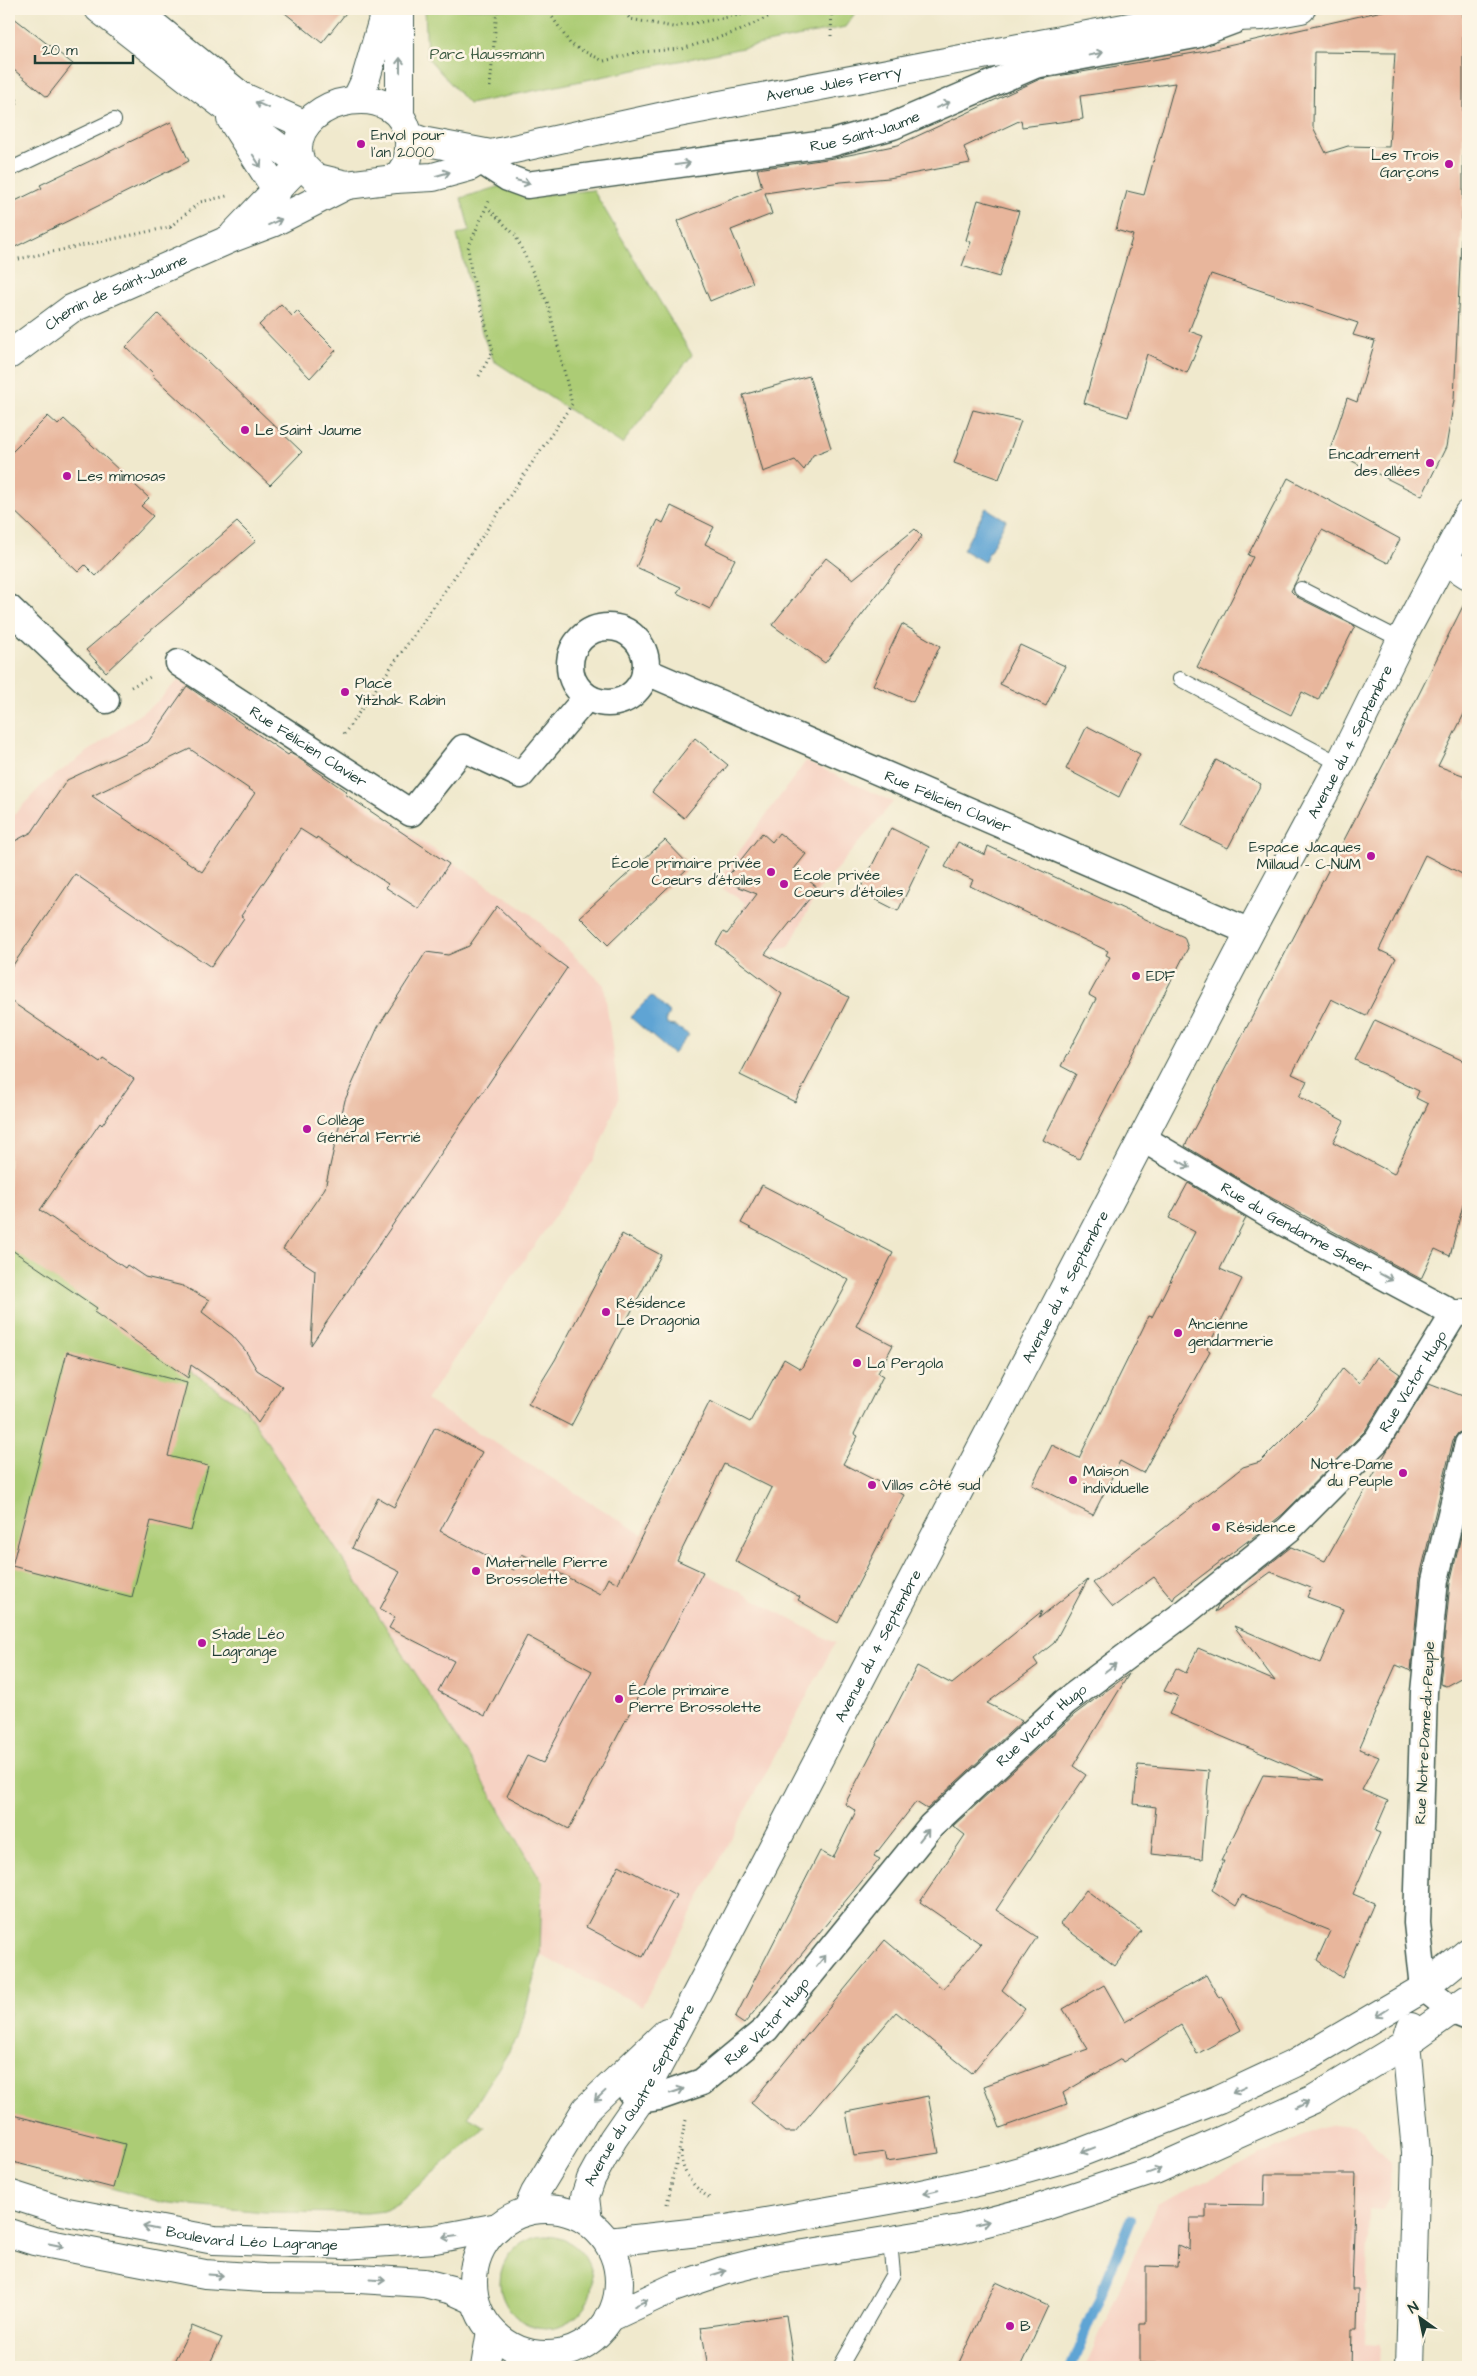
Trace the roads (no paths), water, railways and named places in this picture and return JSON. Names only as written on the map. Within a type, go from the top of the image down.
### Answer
[{"type":"main road","points":[[99,9],[301,164],[314,177],[347,186],[402,184],[468,167],[486,157]]},
{"type":"main road","points":[[134,9],[241,96],[306,125]]},
{"type":"main road","points":[[356,100],[366,81],[386,9]]},
{"type":"main road","points":[[400,9],[404,125],[410,154],[402,184]]},
{"type":"main road","name":"Avenue Jules Ferry","points":[[404,125],[422,141],[486,157],[678,112],[1166,20],[1252,16],[1301,9]]},
{"type":"main road","points":[[301,164],[298,148],[306,125],[320,113],[333,106],[356,100],[376,101],[388,105],[404,125]]},
{"type":"main road","points":[[222,105],[277,191]]},
{"type":"main road","name":"Chemin de Saint-Jaume","points":[[230,239],[301,164]]},
{"type":"main road","name":"Chemin de Saint-Jaume","points":[[9,356],[71,309],[230,239],[272,223],[347,186]]},
{"type":"main road","name":"Avenue du 4 Septembre","points":[[686,2014],[1142,1138],[1340,764],[1401,640],[1446,560],[1468,514]]},
{"type":"main road","points":[[1446,560],[1468,575]]},
{"type":"main road","points":[[608,2242],[726,2229],[912,2196],[995,2178],[1069,2157],[1219,2099],[1296,2063],[1424,1988],[1468,1952]]},
{"type":"main road","points":[[1410,2367],[1416,2152],[1406,2043],[1424,1988]]},
{"type":"main road","points":[[609,2318],[673,2288],[723,2271],[767,2260],[960,2229],[1033,2210],[1155,2170],[1314,2099],[1463,2009]]},
{"type":"main road","name":"Avenue du Quatre Septembre","points":[[527,2211],[535,2193],[586,2109],[686,2014]]},
{"type":"main road","name":"Avenue du Quatre Septembre","points":[[588,2222],[585,2197],[591,2179],[613,2138],[640,2100],[686,2014]]},
{"type":"main road","name":"Boulevard Léo Lagrange","points":[[9,2194],[62,2211],[214,2240],[343,2245],[435,2239],[498,2227]]},
{"type":"main road","points":[[548,2208],[562,2211],[588,2222],[608,2242],[616,2260],[619,2280],[617,2299],[609,2318],[599,2332],[563,2359],[527,2352],[507,2344],[491,2331],[481,2317],[474,2300],[472,2281],[475,2258],[484,2243],[498,2227],[510,2218],[527,2211],[548,2208]]},
{"type":"main road","points":[[9,2233],[34,2241],[205,2274],[264,2278],[359,2279],[424,2283],[452,2290],[474,2300]]},
{"type":"main road","points":[[485,2367],[491,2331]]},
{"type":"street","name":"Rue Saint-Jaume","points":[[486,157],[500,173],[527,185],[832,143],[893,126],[1035,66],[1195,35],[1252,16]]},
{"type":"street","points":[[9,608],[106,700]]},
{"type":"street","points":[[612,626],[624,630],[634,637],[642,647],[646,659],[645,671],[637,688],[622,700],[610,703],[586,698],[571,676],[569,664],[572,651],[578,640],[588,632],[599,627],[612,626]]},
{"type":"street","name":"Rue Félicien Clavier","points":[[179,663],[411,813],[463,748],[521,775],[586,698]]},
{"type":"street","name":"Rue Félicien Clavier","points":[[645,671],[1250,932]]},
{"type":"street","name":"Rue du Gendarme Sheer","points":[[1142,1138],[1280,1220],[1461,1313]]},
{"type":"street","name":"Rue Victor Hugo","points":[[640,2100],[659,2097],[702,2082],[766,2029],[931,1826],[1065,1702],[1187,1611],[1289,1529],[1377,1440],[1461,1313]]},
{"type":"street","name":"Rue Notre-Dame-du-Peuple","points":[[1424,1988],[1417,1923],[1425,1683],[1435,1580],[1468,1444]]},
{"type":"street","points":[[1424,1988],[1463,2009]]},
{"type":"street","points":[[638,2060],[629,2087],[632,2094],[640,2100]]},
{"type":"lane","points":[[9,170],[114,120]]},
{"type":"lane","points":[[1301,589],[1401,640]]},
{"type":"lane","points":[[1180,679],[1340,764]]},
{"type":"lane","points":[[840,2367],[893,2274],[890,2241]]},
{"type":"water","points":[[986,508],[1006,520],[984,562],[963,550]]},
{"type":"water","points":[[651,996],[670,1014],[666,1019],[667,1025],[675,1026],[689,1035],[673,1054],[630,1017]]},
{"type":"waterway","points":[[1071,2367],[1131,2220]]},
{"type":"place","name":"Envol pour l’an 2000","points":[[361,144]]},
{"type":"place","name":"Les Trois Garçons","points":[[1449,164]]},
{"type":"place","name":"Le Saint Jaume","points":[[245,430]]},
{"type":"place","name":"Encadrement des allées","points":[[1430,463]]},
{"type":"place","name":"Les mimosas","points":[[67,476]]},
{"type":"place","name":"Place Yitzhak Rabin","points":[[345,692]]},
{"type":"place","name":"Espace Jacques Millaud - C-NUM","points":[[1371,856]]},
{"type":"place","name":"École primaire privée Coeurs d'étoiles","points":[[771,872]]},
{"type":"place","name":"École privée Coeurs d'étoiles","points":[[784,884]]},
{"type":"place","name":"EDF","points":[[1136,976]]},
{"type":"place","name":"Collège Général Ferrié","points":[[307,1129]]},
{"type":"place","name":"Résidence Le Dragonia","points":[[606,1312]]},
{"type":"place","name":"Ancienne gendarmerie","points":[[1178,1333]]},
{"type":"place","name":"La Pergola","points":[[857,1363]]},
{"type":"place","name":"Notre-Dame du Peuple","points":[[1403,1473]]},
{"type":"place","name":"Maison individuelle","points":[[1073,1480]]},
{"type":"place","name":"Villas côté sud","points":[[872,1485]]},
{"type":"place","name":"Résidence","points":[[1216,1527]]},
{"type":"place","name":"Maternelle Pierre Brossolette","points":[[476,1571]]},
{"type":"place","name":"Stade Léo Lagrange","points":[[202,1643]]},
{"type":"place","name":"École primaire Pierre Brossolette","points":[[619,1699]]},
{"type":"place","name":"B","points":[[1010,2326]]},
{"type":"park label","name":"Parc Haussmann","points":[[487,54]]}]
